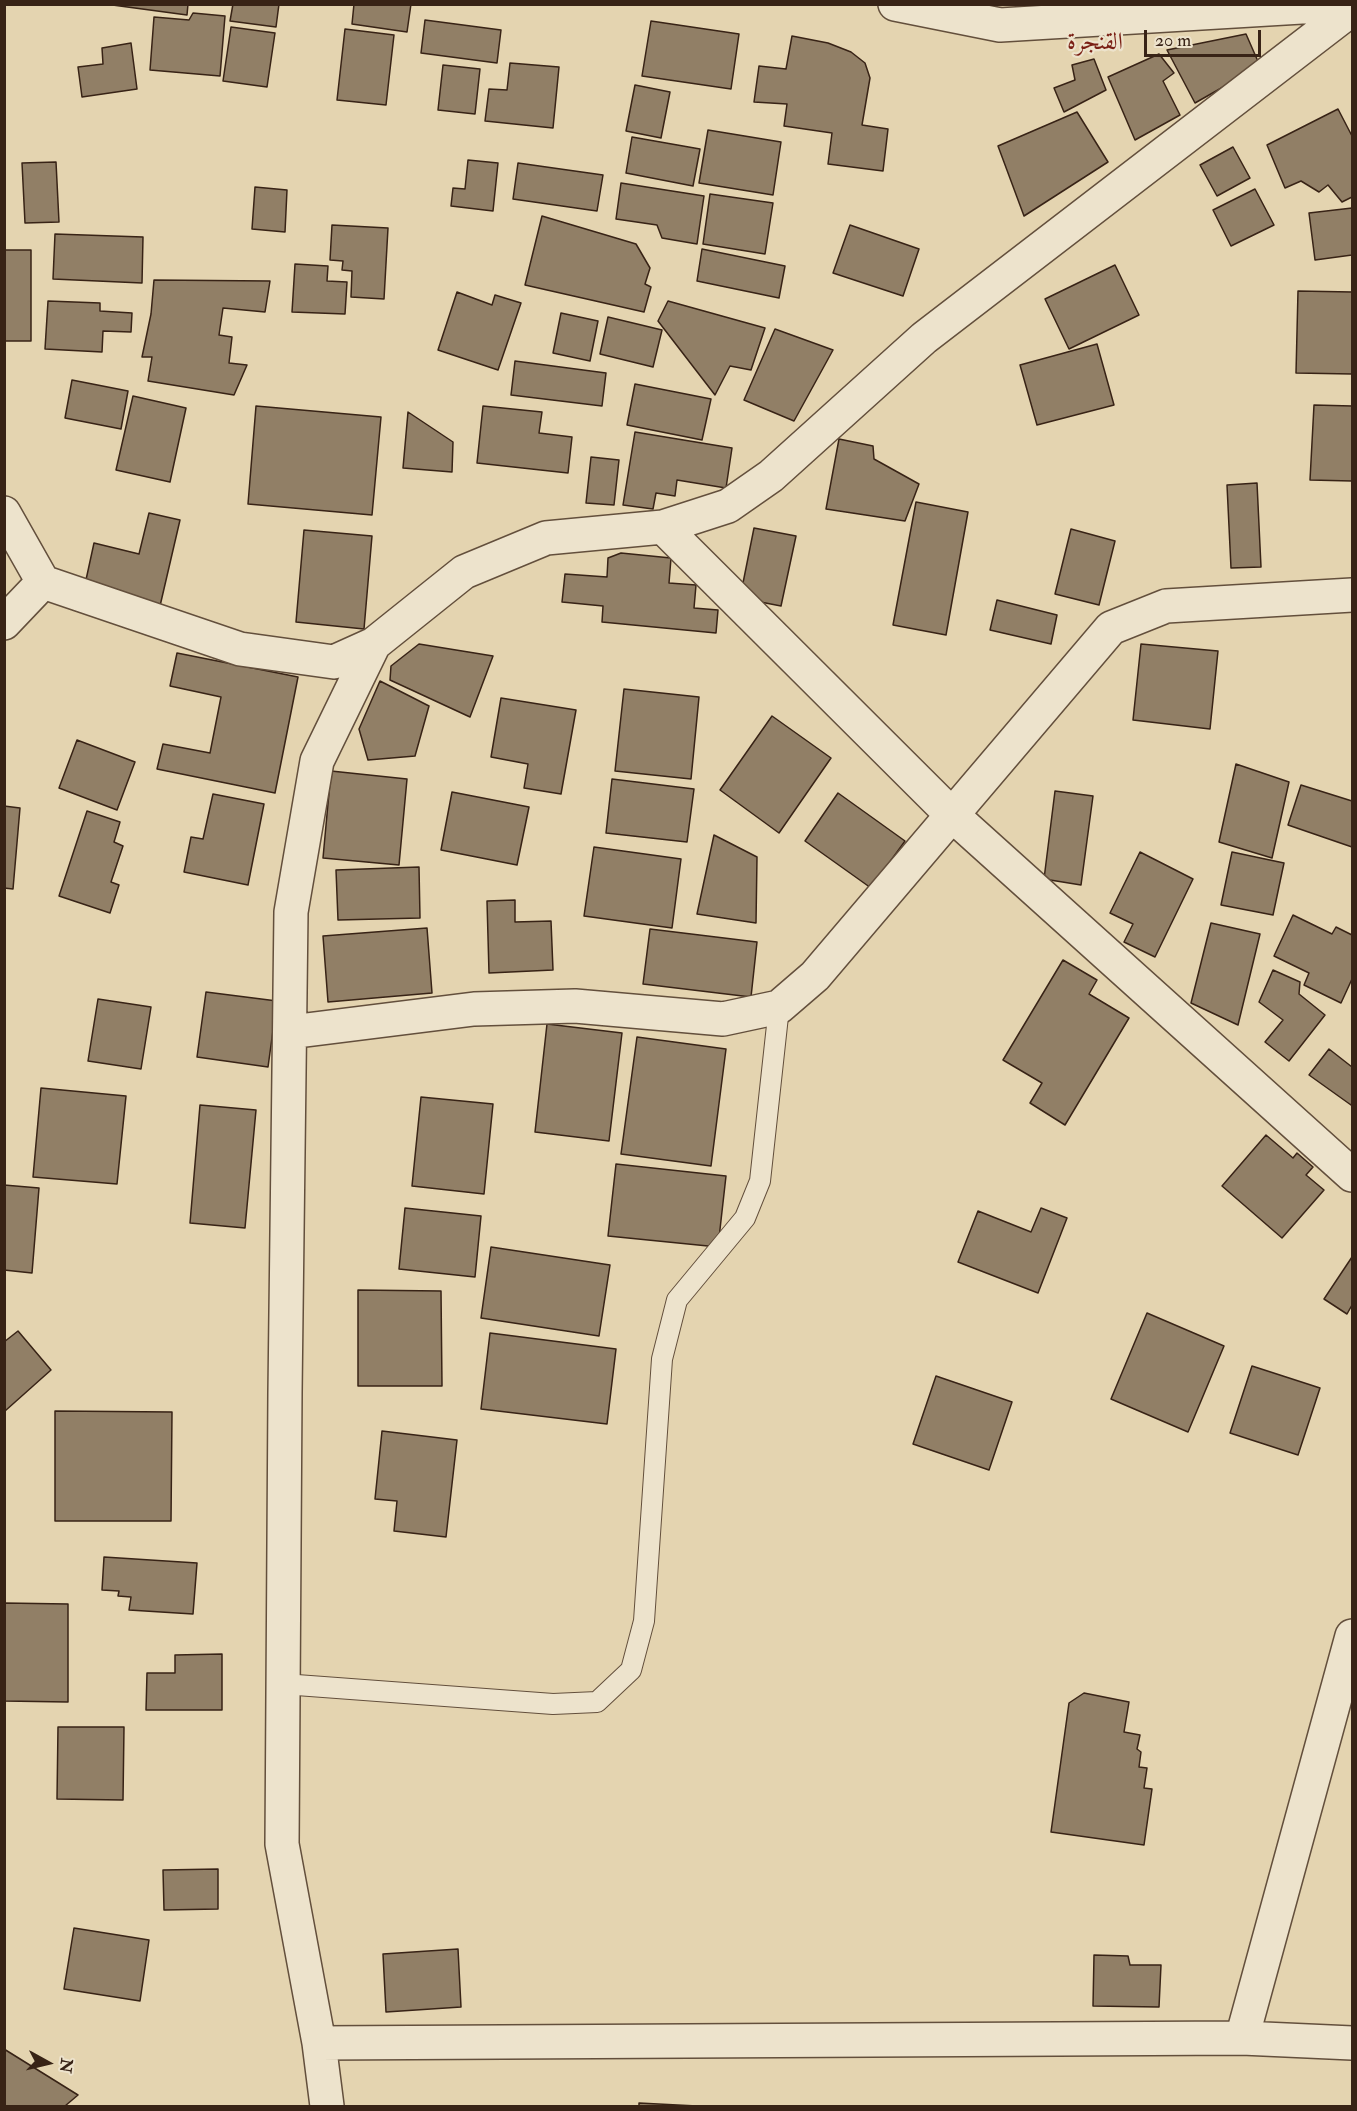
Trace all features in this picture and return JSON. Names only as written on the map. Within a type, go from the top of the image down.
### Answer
[{"type":"street","points":[[895,4],[1000,25],[1352,4]]},
{"type":"street","points":[[4,513],[43,582],[240,649],[334,662],[374,644],[464,572],[546,538],[663,527],[728,507],[771,476],[924,338],[1353,9]]},
{"type":"street","points":[[663,527],[951,814],[1349,1165]]},
{"type":"street","points":[[4,623],[43,582]]},
{"type":"street","points":[[290,1032],[474,1009],[575,1006],[723,1019],[779,1008],[815,976],[1111,628],[1166,606],[1353,595]]},
{"type":"street","points":[[327,2106],[320,2043],[282,1844],[291,912],[317,761],[374,644]]},
{"type":"street","points":[[1242,2038],[1353,1636]]},
{"type":"street","points":[[320,2043],[1242,2038],[1353,2043]]},
{"type":"lane","points":[[283,1684],[553,1704],[597,1702],[631,1670],[644,1621],[662,1359],[677,1300],[745,1218],[760,1181],[779,1008]]},
{"type":"building","points":[[105,4],[188,4],[187,15]]},
{"type":"building","points":[[233,4],[279,4],[276,27],[230,21]]},
{"type":"building","points":[[354,4],[411,4],[407,32],[352,24]]},
{"type":"building","points":[[193,13],[225,16],[220,76],[150,70],[154,17],[189,20]]},
{"type":"building","points":[[425,20],[501,30],[497,63],[421,53]]},
{"type":"building","points":[[651,21],[739,34],[731,89],[642,76]]},
{"type":"building","points":[[231,27],[275,33],[267,87],[223,81]]},
{"type":"building","points":[[345,29],[394,35],[386,105],[337,100]]},
{"type":"building","points":[[1246,34],[1260,66],[1195,103],[1167,50]]},
{"type":"building","points":[[792,36],[828,43],[851,52],[865,63],[870,78],[862,125],[888,129],[883,171],[828,164],[832,133],[784,126],[787,104],[754,102],[759,66],[786,69]]},
{"type":"building","points":[[131,43],[137,89],[82,97],[78,67],[103,64],[102,48]]},
{"type":"building","points":[[1159,54],[1174,73],[1163,81],[1180,115],[1135,140],[1108,77]]},
{"type":"building","points":[[1094,59],[1106,90],[1064,112],[1054,88],[1075,80],[1072,65]]},
{"type":"building","points":[[510,63],[559,67],[553,128],[485,121],[489,89],[507,90]]},
{"type":"building","points":[[443,65],[480,69],[475,114],[438,110]]},
{"type":"building","points":[[635,85],[670,92],[661,138],[626,131]]},
{"type":"building","points":[[1338,109],[1352,136],[1352,197],[1342,202],[1328,185],[1319,192],[1301,181],[1285,188],[1267,145]]},
{"type":"building","points":[[1077,112],[1108,162],[1024,216],[998,146]]},
{"type":"building","points":[[708,130],[781,142],[773,195],[699,183]]},
{"type":"building","points":[[632,137],[700,149],[693,186],[626,173]]},
{"type":"building","points":[[1233,147],[1250,178],[1217,196],[1200,165]]},
{"type":"building","points":[[468,160],[498,163],[493,211],[451,206],[453,188],[465,189]]},
{"type":"building","points":[[56,162],[59,222],[25,223],[22,163]]},
{"type":"building","points":[[518,163],[603,175],[597,211],[513,199]]},
{"type":"building","points":[[621,183],[704,196],[697,244],[662,238],[657,225],[616,219]]},
{"type":"building","points":[[255,187],[287,190],[285,232],[252,229]]},
{"type":"building","points":[[1255,189],[1274,225],[1231,246],[1213,210]]},
{"type":"building","points":[[710,194],[773,203],[765,254],[703,244]]},
{"type":"building","points":[[1352,208],[1352,255],[1315,260],[1309,213]]},
{"type":"building","points":[[542,216],[636,244],[650,268],[645,284],[651,287],[644,312],[525,285]]},
{"type":"building","points":[[332,225],[388,228],[384,299],[351,297],[352,271],[342,270],[343,261],[330,260]]},
{"type":"building","points":[[850,225],[919,249],[903,296],[833,273]]},
{"type":"building","points":[[55,234],[143,237],[142,283],[53,279]]},
{"type":"building","points":[[702,249],[785,266],[779,298],[697,281]]},
{"type":"building","points":[[4,250],[31,250],[31,341],[4,341]]},
{"type":"building","points":[[295,264],[328,266],[327,281],[347,282],[345,314],[292,312]]},
{"type":"building","points":[[1115,265],[1139,315],[1069,349],[1045,299]]},
{"type":"building","points":[[154,280],[270,281],[265,312],[223,308],[219,335],[232,337],[229,363],[247,365],[234,395],[148,381],[152,357],[142,357],[151,314]]},
{"type":"building","points":[[1298,291],[1352,292],[1352,374],[1296,373]]},
{"type":"building","points":[[457,292],[492,305],[495,295],[521,303],[498,370],[438,350]]},
{"type":"building","points":[[48,301],[100,303],[100,311],[132,313],[131,332],[103,331],[102,352],[45,349]]},
{"type":"building","points":[[668,301],[765,328],[751,370],[730,366],[715,395],[658,321]]},
{"type":"building","points":[[561,313],[598,321],[590,361],[553,353]]},
{"type":"building","points":[[608,317],[662,330],[653,367],[600,354]]},
{"type":"building","points":[[775,329],[833,350],[794,421],[744,400]]},
{"type":"building","points":[[1097,344],[1114,405],[1037,425],[1020,365]]},
{"type":"building","points":[[515,361],[606,373],[602,406],[511,395]]},
{"type":"building","points":[[72,380],[128,391],[121,429],[65,418]]},
{"type":"building","points":[[635,384],[711,399],[702,440],[627,425]]},
{"type":"building","points":[[133,396],[186,408],[170,482],[116,470]]},
{"type":"building","points":[[1314,405],[1352,406],[1352,481],[1310,480]]},
{"type":"building","points":[[256,406],[381,417],[372,515],[248,504]]},
{"type":"building","points":[[483,406],[542,412],[539,433],[572,437],[568,473],[477,463]]},
{"type":"building","points":[[408,412],[453,442],[452,472],[403,468]]},
{"type":"building","points":[[635,432],[732,448],[726,488],[677,480],[675,496],[656,493],[653,509],[623,505]]},
{"type":"building","points":[[839,439],[873,446],[874,459],[919,484],[905,521],[826,509]]},
{"type":"building","points":[[591,457],[619,460],[614,505],[586,503]]},
{"type":"building","points":[[1257,483],[1261,567],[1231,568],[1227,485]]},
{"type":"building","points":[[916,502],[968,512],[946,635],[893,625]]},
{"type":"building","points":[[149,513],[180,520],[160,606],[84,589],[94,543],[139,554]]},
{"type":"building","points":[[754,528],[796,536],[781,606],[740,598]]},
{"type":"building","points":[[1071,529],[1115,541],[1099,605],[1055,594]]},
{"type":"building","points":[[304,530],[372,536],[364,629],[296,622]]},
{"type":"building","points":[[621,553],[671,558],[669,583],[696,585],[694,608],[718,610],[716,633],[602,622],[603,606],[562,602],[565,574],[607,577],[608,558]]},
{"type":"building","points":[[997,600],[1057,615],[1051,644],[990,630]]},
{"type":"building","points":[[419,644],[493,656],[470,717],[390,680],[391,666]]},
{"type":"building","points":[[1141,644],[1218,651],[1210,729],[1133,720]]},
{"type":"building","points":[[177,653],[298,677],[275,793],[157,769],[163,744],[210,753],[221,697],[170,686]]},
{"type":"building","points":[[380,681],[429,706],[415,756],[368,760],[359,729]]},
{"type":"building","points":[[624,689],[699,697],[691,779],[615,771]]},
{"type":"building","points":[[501,698],[576,710],[561,794],[524,788],[528,764],[491,757]]},
{"type":"building","points":[[772,716],[831,758],[779,833],[720,790]]},
{"type":"building","points":[[77,740],[135,762],[117,810],[59,788]]},
{"type":"building","points":[[1236,764],[1289,782],[1272,858],[1219,842]]},
{"type":"building","points":[[331,771],[407,779],[399,865],[323,858]]},
{"type":"building","points":[[612,779],[694,789],[687,842],[606,833]]},
{"type":"building","points":[[1301,785],[1352,801],[1352,847],[1288,825]]},
{"type":"building","points":[[1055,791],[1093,796],[1081,885],[1044,879]]},
{"type":"building","points":[[452,792],[529,807],[517,865],[441,850]]},
{"type":"building","points":[[838,793],[905,841],[871,888],[805,841]]},
{"type":"building","points":[[213,794],[264,804],[248,885],[184,872],[191,837],[203,839]]},
{"type":"building","points":[[4,806],[20,808],[13,889],[4,888]]},
{"type":"building","points":[[87,811],[120,822],[114,842],[123,846],[111,882],[119,885],[110,913],[59,896]]},
{"type":"building","points":[[714,835],[757,857],[756,923],[697,914]]},
{"type":"building","points":[[594,847],[681,859],[672,928],[584,916]]},
{"type":"building","points":[[1140,852],[1193,879],[1155,957],[1124,942],[1133,924],[1110,913]]},
{"type":"building","points":[[1232,852],[1284,863],[1273,915],[1221,905]]},
{"type":"building","points":[[419,867],[420,918],[338,920],[336,870]]},
{"type":"building","points":[[515,900],[515,922],[551,921],[553,970],[489,973],[487,901]]},
{"type":"building","points":[[1293,915],[1332,934],[1336,927],[1352,935],[1352,979],[1341,1003],[1304,985],[1309,973],[1274,956]]},
{"type":"building","points":[[1211,923],[1260,934],[1238,1025],[1191,1003]]},
{"type":"building","points":[[427,928],[432,993],[328,1002],[323,936]]},
{"type":"building","points":[[650,929],[757,942],[751,997],[643,984]]},
{"type":"building","points":[[1063,960],[1097,980],[1089,994],[1129,1018],[1065,1125],[1030,1103],[1042,1083],[1003,1060]]},
{"type":"building","points":[[1273,970],[1300,982],[1299,994],[1325,1015],[1289,1061],[1265,1042],[1283,1020],[1259,1002]]},
{"type":"building","points":[[206,992],[277,1001],[268,1067],[197,1057]]},
{"type":"building","points":[[98,999],[151,1007],[141,1069],[88,1061]]},
{"type":"building","points":[[547,1024],[622,1033],[609,1141],[535,1132]]},
{"type":"building","points":[[637,1037],[726,1049],[711,1166],[621,1154]]},
{"type":"building","points":[[1329,1049],[1352,1067],[1351,1105],[1309,1075]]},
{"type":"building","points":[[41,1088],[126,1096],[117,1184],[33,1177]]},
{"type":"building","points":[[421,1097],[493,1104],[484,1194],[412,1186]]},
{"type":"building","points":[[200,1105],[256,1110],[245,1228],[190,1223]]},
{"type":"building","points":[[1266,1135],[1293,1158],[1297,1153],[1313,1167],[1306,1175],[1324,1190],[1282,1238],[1222,1186]]},
{"type":"building","points":[[616,1164],[726,1176],[718,1247],[608,1236]]},
{"type":"building","points":[[4,1185],[39,1188],[32,1273],[4,1270]]},
{"type":"building","points":[[405,1208],[481,1216],[475,1277],[399,1269]]},
{"type":"building","points":[[1041,1208],[1067,1218],[1038,1293],[958,1262],[978,1211],[1031,1232]]},
{"type":"building","points":[[491,1247],[610,1265],[599,1336],[481,1318]]},
{"type":"building","points":[[1352,1257],[1352,1305],[1347,1314],[1324,1299]]},
{"type":"building","points":[[358,1290],[441,1291],[442,1386],[358,1386]]},
{"type":"building","points":[[1147,1313],[1224,1346],[1188,1432],[1111,1399]]},
{"type":"building","points":[[18,1331],[51,1370],[5,1411],[4,1342]]},
{"type":"building","points":[[490,1333],[616,1349],[607,1424],[481,1409]]},
{"type":"building","points":[[1252,1366],[1320,1388],[1298,1455],[1230,1433]]},
{"type":"building","points":[[936,1376],[1012,1402],[989,1470],[913,1444]]},
{"type":"building","points":[[55,1411],[172,1412],[171,1521],[55,1521]]},
{"type":"building","points":[[382,1431],[457,1440],[446,1537],[394,1531],[397,1501],[375,1499]]},
{"type":"building","points":[[104,1557],[197,1563],[193,1614],[129,1610],[131,1597],[118,1596],[119,1591],[102,1590]]},
{"type":"building","points":[[4,1603],[68,1604],[68,1702],[4,1701]]},
{"type":"building","points":[[222,1654],[222,1710],[146,1710],[147,1673],[175,1673],[175,1655]]},
{"type":"building","points":[[1084,1693],[1129,1702],[1124,1732],[1140,1735],[1137,1749],[1141,1752],[1139,1767],[1147,1768],[1144,1788],[1152,1789],[1144,1845],[1051,1832],[1069,1703]]},
{"type":"building","points":[[58,1727],[124,1727],[123,1800],[57,1799]]},
{"type":"building","points":[[218,1869],[218,1909],[164,1910],[163,1870]]},
{"type":"building","points":[[74,1928],[149,1940],[140,2001],[64,1989]]},
{"type":"building","points":[[458,1949],[461,2007],[386,2012],[383,1954]]},
{"type":"building","points":[[1094,1955],[1128,1956],[1130,1965],[1161,1965],[1159,2007],[1093,2006]]},
{"type":"building","points":[[4,2049],[78,2095],[65,2106],[4,2106]]},
{"type":"building","points":[[639,2103],[697,2106],[639,2106]]},
{"type":"district","name":"القنجرة","points":[[1095,44]]}]
